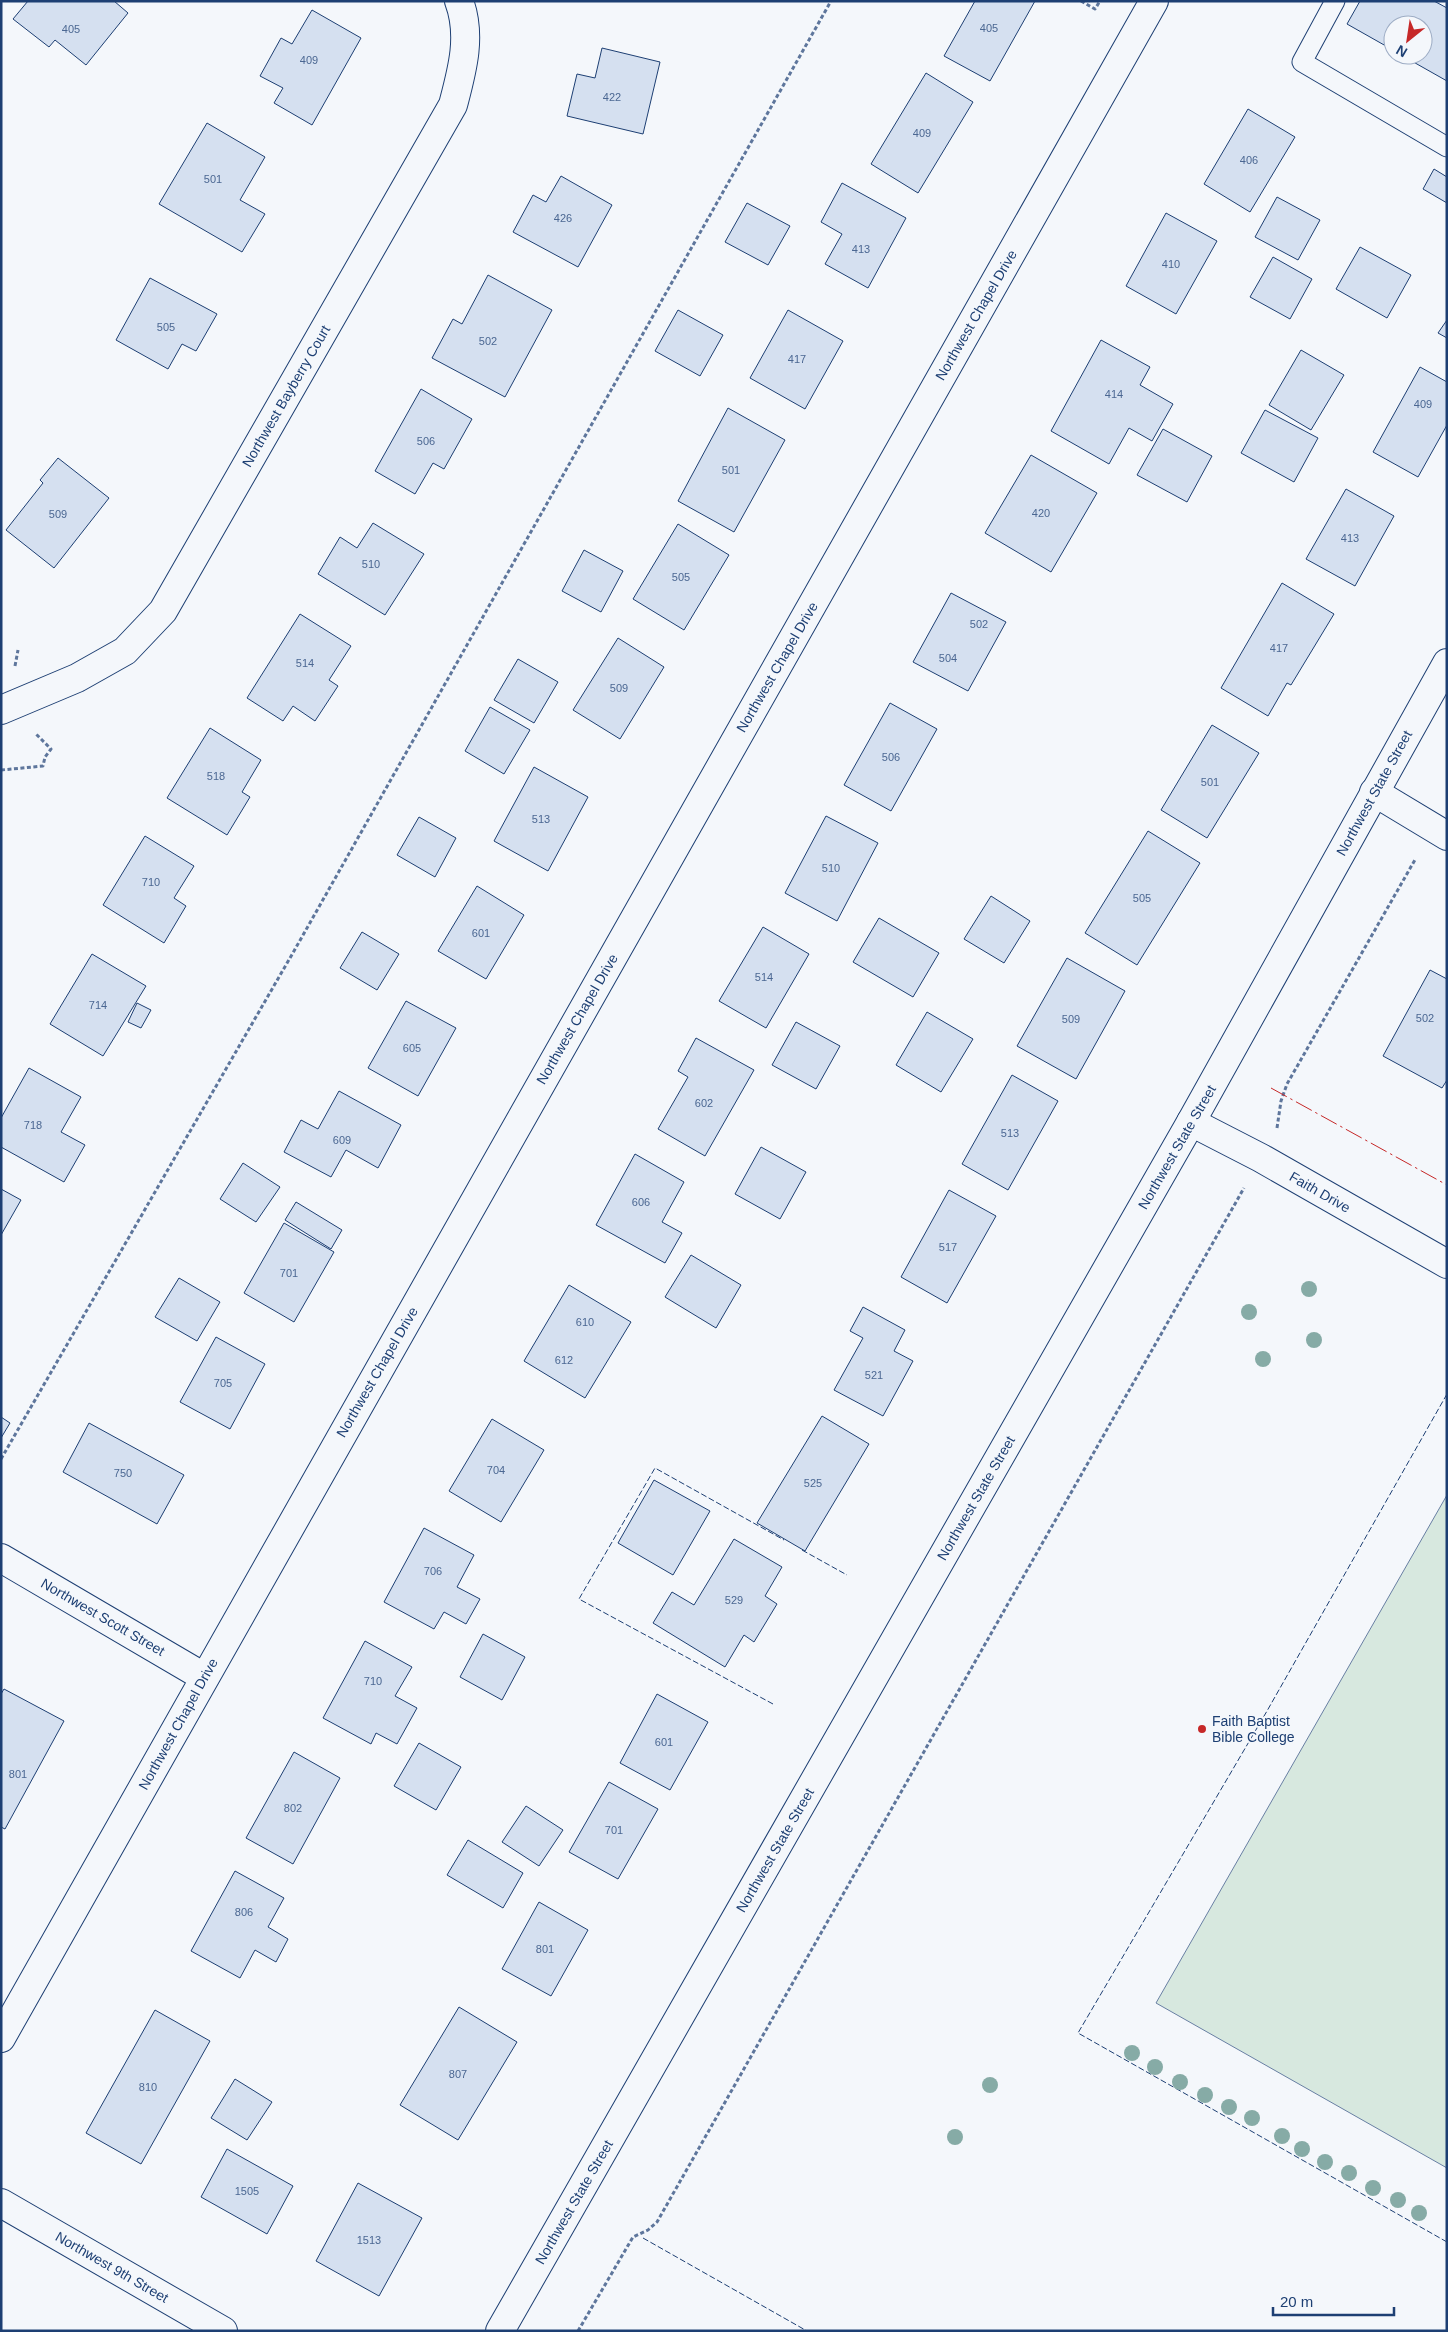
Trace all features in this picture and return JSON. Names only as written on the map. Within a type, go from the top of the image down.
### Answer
[{"type":"street","name":"Northwest Bayberry Court","points":[[1,710],[77,678],[125,652],[163,611],[453,105],[465,59],[464,30],[459,1]]},
{"type":"street","name":"Northwest Chapel Drive","points":[[1,2038],[1154,1]]},
{"type":"street","name":"Northwest State Street","points":[[500,2331],[1191,1122],[1447,663]]},
{"type":"street","points":[[1374,792],[1440,832]]},
{"type":"street","name":"Faith Drive","points":[[1191,1122],[1261,1158],[1447,1264]]},
{"type":"street","name":"Northwest Scott Street","points":[[1,1558],[204,1677]]},
{"type":"street","name":"Northwest 9th Street","points":[[1,2203],[223,2331]]},
{"type":"lane","points":[[1335,1],[1302,62],[1447,147]]},
{"type":"path","points":[[1,1459],[294,951],[831,1]]},
{"type":"path","points":[[1081,1],[1096,10],[1100,1]]},
{"type":"path","points":[[1,770],[43,766],[51,749]]},
{"type":"path","points":[[578,2331],[633,2237],[648,2230],[657,2222],[1279,1126],[1281,1101],[1287,1084],[1440,832]]},
{"type":"shaded area","points":[[1447,1495],[1447,2168],[1156,2003]]},
{"type":"building","points":[[28,1],[114,1],[128,13],[86,65],[55,40],[49,47],[13,19]]},
{"type":"building","points":[[975,1],[1035,1],[990,81],[944,56]]},
{"type":"building","points":[[1360,1],[1434,1],[1447,8],[1447,81],[1419,65],[1433,65],[1433,15],[1383,15],[1383,44],[1347,24]]},
{"type":"building","points":[[312,10],[361,38],[312,125],[274,103],[283,88],[260,76],[281,38],[292,44]]},
{"type":"building","points":[[602,48],[660,62],[643,134],[567,116],[577,74],[595,78]]},
{"type":"building","points":[[926,73],[973,102],[918,193],[871,164]]},
{"type":"building","points":[[1248,109],[1295,137],[1250,212],[1204,184]]},
{"type":"building","points":[[207,123],[265,157],[240,200],[265,214],[242,252],[159,204]]},
{"type":"building","points":[[1434,169],[1447,177],[1447,203],[1423,189]]},
{"type":"building","points":[[561,176],[612,205],[578,267],[513,232],[533,195],[546,202]]},
{"type":"building","points":[[842,183],[906,218],[868,288],[825,264],[842,234],[821,222]]},
{"type":"building","points":[[1277,197],[1320,220],[1298,260],[1255,237]]},
{"type":"building","points":[[747,203],[790,226],[768,265],[725,242]]},
{"type":"building","points":[[1166,213],[1217,241],[1176,314],[1126,286]]},
{"type":"building","points":[[1360,247],[1411,275],[1387,318],[1336,289]]},
{"type":"building","points":[[1273,257],[1312,279],[1290,319],[1250,297]]},
{"type":"building","points":[[488,275],[552,310],[505,397],[432,358],[453,319],[462,324]]},
{"type":"building","points":[[150,278],[217,314],[196,351],[182,344],[168,369],[116,340]]},
{"type":"building","points":[[678,310],[723,335],[700,376],[655,351]]},
{"type":"building","points":[[788,310],[843,341],[805,409],[750,378]]},
{"type":"building","points":[[1447,320],[1447,338],[1438,333]]},
{"type":"building","points":[[1101,340],[1150,367],[1140,385],[1173,404],[1152,441],[1129,428],[1109,464],[1051,431]]},
{"type":"building","points":[[1301,350],[1344,375],[1311,430],[1269,405]]},
{"type":"building","points":[[1420,367],[1447,382],[1447,425],[1418,477],[1373,452]]},
{"type":"building","points":[[421,389],[472,419],[444,469],[433,463],[415,494],[375,471]]},
{"type":"building","points":[[728,408],[785,440],[734,532],[678,501]]},
{"type":"building","points":[[1265,410],[1318,438],[1294,482],[1241,453]]},
{"type":"building","points":[[1163,429],[1212,456],[1187,502],[1137,475]]},
{"type":"building","points":[[1031,455],[1097,493],[1051,572],[985,533]]},
{"type":"building","points":[[58,458],[109,498],[54,568],[6,530],[43,483],[40,480]]},
{"type":"building","points":[[1346,489],[1394,516],[1355,586],[1306,559]]},
{"type":"building","points":[[373,523],[424,554],[385,615],[318,574],[340,537],[357,548]]},
{"type":"building","points":[[678,524],[729,555],[684,630],[633,599]]},
{"type":"building","points":[[584,550],[623,571],[601,612],[562,591]]},
{"type":"building","points":[[1282,583],[1334,614],[1291,685],[1287,683],[1268,716],[1221,688]]},
{"type":"building","points":[[951,593],[1006,622],[968,691],[913,662]]},
{"type":"building","points":[[300,614],[351,646],[329,680],[338,686],[315,721],[293,706],[283,721],[247,698]]},
{"type":"building","points":[[618,638],[664,667],[620,739],[573,710]]},
{"type":"building","points":[[518,659],[558,682],[534,723],[494,700]]},
{"type":"building","points":[[890,703],[937,729],[891,811],[844,785]]},
{"type":"building","points":[[490,707],[530,730],[504,774],[465,751]]},
{"type":"building","points":[[1212,725],[1259,753],[1207,838],[1161,810]]},
{"type":"building","points":[[210,728],[261,760],[242,792],[250,797],[227,835],[167,798]]},
{"type":"building","points":[[534,767],[588,797],[548,871],[494,841]]},
{"type":"building","points":[[826,816],[878,843],[837,921],[785,893]]},
{"type":"building","points":[[419,817],[456,838],[435,877],[397,855]]},
{"type":"building","points":[[1148,831],[1200,863],[1137,965],[1085,933]]},
{"type":"building","points":[[145,836],[194,866],[174,898],[186,906],[164,943],[103,905]]},
{"type":"building","points":[[477,886],[524,915],[486,979],[438,951]]},
{"type":"building","points":[[991,896],[1030,921],[1004,963],[964,939]]},
{"type":"building","points":[[879,918],[939,953],[913,997],[853,962]]},
{"type":"building","points":[[763,927],[809,954],[766,1028],[719,1001]]},
{"type":"building","points":[[362,932],[399,954],[377,990],[340,968]]},
{"type":"building","points":[[92,954],[146,986],[103,1056],[50,1024]]},
{"type":"building","points":[[1067,958],[1125,991],[1076,1079],[1017,1046]]},
{"type":"building","points":[[1430,970],[1447,979],[1447,1080],[1442,1088],[1383,1056]]},
{"type":"building","points":[[406,1001],[456,1028],[418,1096],[368,1068]]},
{"type":"building","points":[[137,1003],[151,1010],[141,1028],[128,1022]]},
{"type":"building","points":[[927,1012],[973,1039],[941,1092],[896,1065]]},
{"type":"building","points":[[796,1022],[840,1046],[816,1089],[772,1065]]},
{"type":"building","points":[[696,1038],[754,1070],[705,1156],[658,1129],[688,1077],[678,1071]]},
{"type":"building","points":[[29,1068],[81,1097],[61,1132],[85,1145],[64,1182],[1,1147],[1,1118]]},
{"type":"building","points":[[1012,1075],[1058,1101],[1008,1190],[962,1164]]},
{"type":"building","points":[[339,1091],[401,1125],[378,1168],[346,1150],[331,1177],[284,1152],[301,1120],[318,1129]]},
{"type":"building","points":[[761,1147],[806,1172],[780,1219],[735,1194]]},
{"type":"building","points":[[635,1154],[684,1182],[662,1222],[682,1233],[665,1263],[596,1225]]},
{"type":"building","points":[[243,1163],[280,1187],[256,1222],[220,1199]]},
{"type":"building","points":[[1,1189],[21,1200],[1,1235]]},
{"type":"building","points":[[949,1190],[996,1216],[947,1303],[901,1277]]},
{"type":"building","points":[[296,1202],[342,1230],[331,1249],[285,1220]]},
{"type":"building","points":[[284,1223],[334,1252],[294,1322],[244,1293]]},
{"type":"building","points":[[691,1255],[741,1285],[716,1328],[665,1297]]},
{"type":"building","points":[[179,1278],[220,1302],[197,1341],[155,1317]]},
{"type":"building","points":[[569,1285],[631,1322],[585,1398],[524,1361]]},
{"type":"building","points":[[863,1307],[905,1330],[894,1351],[913,1361],[883,1416],[834,1390],[863,1338],[850,1331]]},
{"type":"building","points":[[216,1337],[265,1364],[230,1429],[180,1402]]},
{"type":"building","points":[[822,1416],[869,1444],[805,1551],[757,1523]]},
{"type":"building","points":[[1,1417],[10,1423],[1,1438]]},
{"type":"building","points":[[492,1419],[544,1450],[501,1522],[449,1491]]},
{"type":"building","points":[[89,1423],[184,1475],[157,1524],[63,1472]]},
{"type":"building","points":[[654,1480],[710,1511],[673,1575],[618,1543]]},
{"type":"building","points":[[424,1528],[474,1555],[457,1587],[480,1599],[466,1624],[444,1612],[434,1629],[384,1602]]},
{"type":"building","points":[[734,1539],[782,1567],[765,1596],[777,1604],[754,1642],[744,1635],[725,1667],[653,1623],[672,1592],[694,1605]]},
{"type":"building","points":[[483,1634],[525,1657],[502,1700],[460,1677]]},
{"type":"building","points":[[365,1641],[412,1667],[395,1696],[417,1708],[397,1744],[376,1733],[371,1744],[323,1718]]},
{"type":"building","points":[[4,1689],[64,1721],[5,1829],[1,1827],[1,1694]]},
{"type":"building","points":[[657,1694],[708,1722],[670,1790],[620,1763]]},
{"type":"building","points":[[419,1743],[461,1767],[436,1810],[394,1786]]},
{"type":"building","points":[[294,1752],[340,1778],[293,1864],[246,1838]]},
{"type":"building","points":[[609,1782],[658,1809],[618,1879],[569,1852]]},
{"type":"building","points":[[526,1806],[563,1830],[539,1866],[502,1842]]},
{"type":"building","points":[[468,1840],[523,1873],[503,1908],[447,1875]]},
{"type":"building","points":[[235,1871],[284,1898],[268,1927],[288,1939],[276,1962],[255,1950],[240,1978],[191,1951]]},
{"type":"building","points":[[539,1902],[588,1930],[551,1996],[502,1969]]},
{"type":"building","points":[[459,2007],[517,2042],[458,2140],[400,2105]]},
{"type":"building","points":[[155,2010],[210,2041],[141,2164],[86,2133]]},
{"type":"building","points":[[235,2079],[272,2102],[247,2140],[211,2118]]},
{"type":"building","points":[[227,2149],[293,2186],[267,2234],[201,2197]]},
{"type":"building","points":[[358,2183],[422,2218],[379,2296],[316,2261]]},
{"type":"fence","points":[[1447,1394],[1267,1711],[1078,2033],[1447,2242]]},
{"type":"fence","points":[[773,1704],[579,1599],[655,1468],[784,1540]]},
{"type":"fence","points":[[802,1550],[847,1575]]},
{"type":"fence","points":[[643,2238],[807,2331]]},
{"type":"power","points":[[1271,1088],[1447,1185]]},
{"type":"place","name":"Faith Baptist Bible College","points":[[1202,1729]]}]
